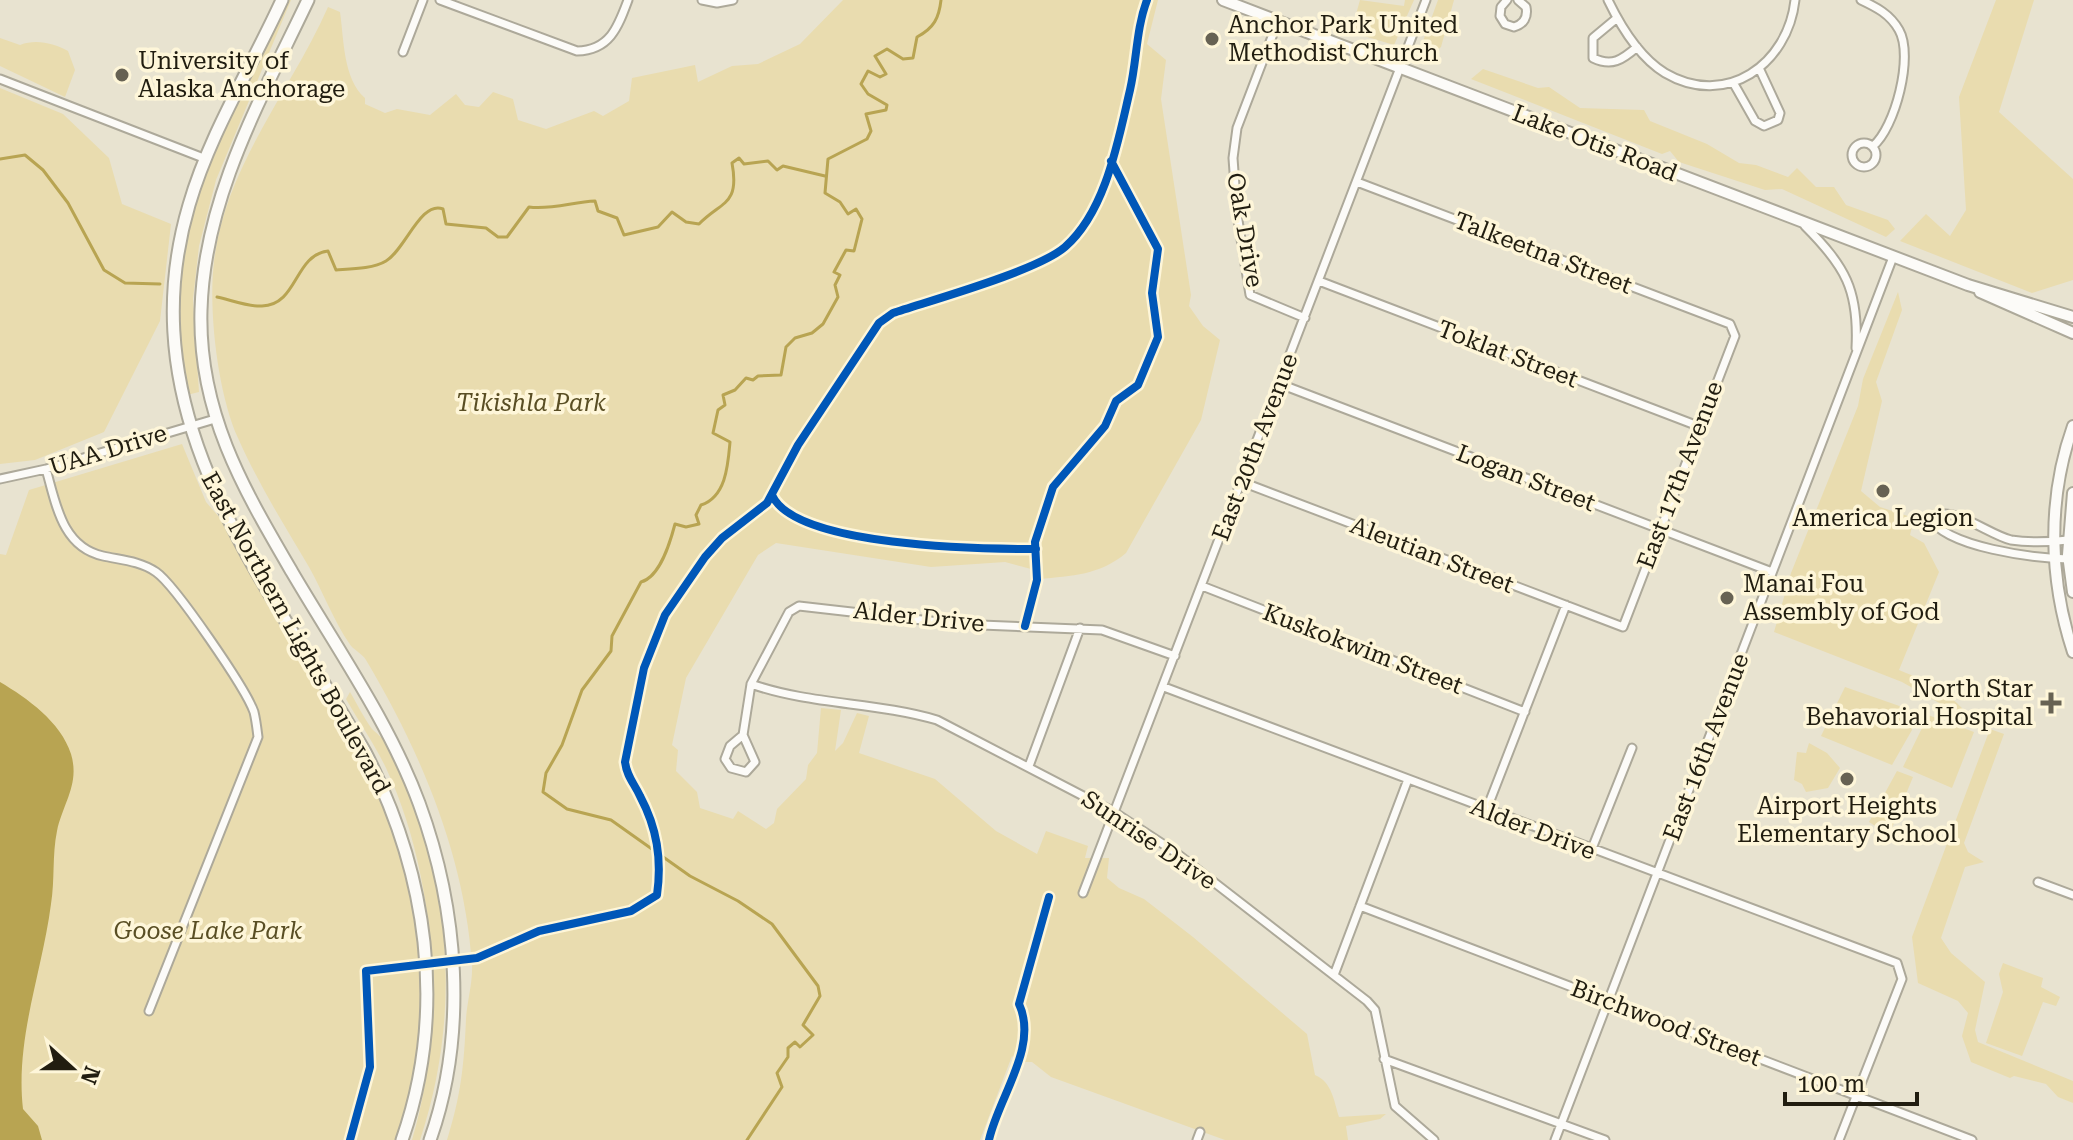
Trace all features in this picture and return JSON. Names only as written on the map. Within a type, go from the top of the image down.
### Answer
[{"type":"main road","name":"East Northern Lights Boulevard","points":[[282,0],[206,159],[181,241],[172,312],[176,374],[202,464],[227,517],[385,792],[413,870],[426,952],[427,1006],[417,1093],[402,1140]]},
{"type":"main road","name":"East Northern Lights Boulevard","points":[[308,0],[228,175],[208,239],[201,313],[207,383],[215,419],[237,478],[381,724],[418,800],[430,835],[444,891],[453,980],[450,1050],[430,1140]]},
{"type":"main road","name":"Lake Otis Road","points":[[1223,0],[1968,285],[2015,296],[2073,317]]},
{"type":"main road","name":"Lake Otis Road","points":[[1968,285],[2010,308],[2073,333]]},
{"type":"main road","points":[[2073,426],[2059,476],[2054,559],[2059,602],[2073,652]]},
{"type":"main road","points":[[2073,493],[2068,540],[2073,592]]},
{"type":"street","points":[[403,52],[423,0]]},
{"type":"street","points":[[440,0],[577,51],[588,51],[608,41],[617,30],[628,0]]},
{"type":"street","points":[[702,0],[717,3],[733,0]]},
{"type":"street","name":"East 20th Avenue","points":[[1083,893],[1426,0]]},
{"type":"street","points":[[1507,0],[1501,7],[1500,16],[1505,24],[1514,27],[1523,23],[1527,16],[1526,7],[1518,0]]},
{"type":"street","points":[[1608,0],[1637,47],[1654,65],[1678,79],[1696,84],[1734,84],[1760,70],[1786,39],[1793,21],[1795,0]]},
{"type":"street","points":[[1861,0],[1891,19],[1901,34],[1904,48],[1893,113],[1886,132],[1873,146]]},
{"type":"street","points":[[1617,18],[1593,38],[1593,58],[1606,64],[1623,60],[1637,47]]},
{"type":"street","name":"Oak Drive","points":[[1278,21],[1237,128],[1233,187],[1250,295],[1305,318]]},
{"type":"street","points":[[1734,84],[1755,121],[1764,126],[1771,125],[1780,113],[1760,70]]},
{"type":"street","points":[[0,79],[206,159]]},
{"type":"street","name":"Talkeetna Street","points":[[1357,182],[1730,324]]},
{"type":"street","name":"East 16th Avenue","points":[[1802,222],[1829,249],[1851,284],[1858,321],[1856,355]]},
{"type":"street","name":"East 16th Avenue","points":[[1555,1140],[1893,257]]},
{"type":"street","name":"Toklat Street","points":[[1319,281],[1698,426]]},
{"type":"street","name":"East 17th Avenue","points":[[1623,627],[1735,336],[1730,324]]},
{"type":"street","name":"Logan Street","points":[[1280,384],[1772,572]]},
{"type":"street","name":"UAA Drive","points":[[0,479],[46,469],[215,419]]},
{"type":"street","points":[[46,469],[62,522],[72,538],[98,555],[149,567],[171,587],[242,691],[253,711],[258,737],[149,1011]]},
{"type":"street","name":"Aleutian Street","points":[[1242,482],[1623,627]]},
{"type":"street","points":[[2068,540],[2010,539],[1949,514],[1937,513],[1929,517],[1938,529],[1972,542],[2017,555],[2068,559]]},
{"type":"street","name":"Kuskokwim Street","points":[[1202,586],[1525,712]]},
{"type":"street","points":[[1486,811],[1566,605]]},
{"type":"street","name":"Alder Drive","points":[[751,684],[789,612],[799,606],[957,624],[1102,630],[1175,656]]},
{"type":"street","points":[[1029,766],[1080,628]]},
{"type":"street","points":[[743,735],[730,746],[725,759],[731,768],[746,772],[755,762],[743,735],[751,684]]},
{"type":"street","name":"Sunrise Drive","points":[[751,684],[773,691],[937,720],[1114,812],[1175,852],[1375,1010],[1395,1106],[1434,1140]]},
{"type":"street","name":"Alder Drive","points":[[1164,687],[1407,782],[1888,960],[1901,969],[1902,979],[1856,1096]]},
{"type":"street","points":[[1591,851],[1632,748]]},
{"type":"street","points":[[1334,975],[1407,782]]},
{"type":"street","points":[[2038,882],[2073,895]]},
{"type":"street","name":"Birchwood Street","points":[[1360,906],[1972,1140]]},
{"type":"street","points":[[1384,1059],[1605,1140]]},
{"type":"street","points":[[1839,1140],[1856,1096]]},
{"type":"green space","points":[[284,0],[291,0],[216,180],[199,246],[193,299],[199,392],[187,395],[180,346],[178,297],[190,219],[216,144]]},
{"type":"green space","name":"Tikishla Park","points":[[843,0],[1158,0],[1147,44],[1166,60],[1161,99],[1191,295],[1189,306],[1203,326],[1220,340],[1201,420],[1126,553],[1106,566],[1085,573],[1039,579],[1031,569],[1005,562],[931,567],[776,543],[758,555],[686,678],[672,745],[678,750],[676,771],[697,792],[700,808],[733,819],[738,811],[766,829],[774,823],[777,809],[806,779],[808,765],[817,753],[821,708],[841,710],[835,751],[843,743],[857,713],[869,716],[859,753],[935,779],[996,831],[1037,854],[1046,831],[1088,846],[1085,858],[1109,858],[1107,878],[1119,888],[1144,899],[1193,937],[1307,1034],[1315,1075],[1329,1087],[1339,1117],[1386,1114],[1380,1119],[1346,1126],[1348,1140],[1225,1140],[1051,1077],[1032,1062],[1018,1062],[1012,1056],[980,1140],[447,1140],[461,1080],[472,971],[460,885],[437,806],[405,731],[366,660],[351,645],[339,626],[254,471],[231,420],[216,352],[212,282],[220,227],[231,194],[261,130],[328,7],[340,12],[348,70],[365,98],[365,104],[385,113],[397,109],[430,115],[456,94],[465,105],[479,107],[493,92],[513,99],[518,120],[546,129],[594,111],[603,116],[629,101],[632,78],[695,65],[698,82],[732,66],[758,64],[800,44]]},
{"type":"green space","points":[[1360,0],[1404,6],[1405,0],[1414,0],[1394,45],[1351,32]]},
{"type":"green space","points":[[1438,0],[1454,0],[1441,47],[1426,59],[1418,55]]},
{"type":"green space","points":[[1996,0],[2034,0],[1999,112],[2073,179],[2073,280],[2032,293],[1900,241],[1926,214],[1950,236],[1966,210],[1959,97]]},
{"type":"green space","points":[[0,38],[20,45],[44,43],[68,51],[75,70],[65,97],[0,66]]},
{"type":"green space","points":[[1483,69],[1538,88],[1549,87],[1580,108],[1644,110],[1650,121],[1707,144],[1739,163],[1756,165],[1788,177],[1797,168],[1816,187],[1834,187],[1846,205],[1888,220],[1895,229],[1886,237],[1782,189],[1765,190],[1679,162],[1670,151],[1662,154],[1471,79]]},
{"type":"green space","points":[[0,88],[63,114],[109,158],[122,204],[171,224],[160,321],[104,432],[35,460],[0,464]]},
{"type":"green space","points":[[1898,292],[1902,310],[1876,382],[1882,401],[1861,491],[1880,507],[1914,518],[1910,535],[1924,543],[1939,572],[1899,670],[1940,690],[1958,703],[1973,722],[1902,682],[1774,632],[1791,573],[1858,406],[1863,379]]},
{"type":"green space","name":"Goose Lake Park","points":[[182,444],[206,502],[233,533],[330,696],[367,763],[390,816],[415,922],[422,994],[416,1067],[397,1140],[0,1140],[0,554],[6,555],[29,490]]},
{"type":"green space","points":[[1845,687],[1908,709],[1912,730],[1892,765],[1821,736]]},
{"type":"green space","points":[[350,692],[395,761],[420,824],[433,868],[441,913],[445,1005],[441,1050],[433,1096],[420,1140],[412,1140],[423,1096],[432,1001],[426,903],[403,810],[382,759],[346,699]]},
{"type":"green space","points":[[1920,712],[1974,732],[1952,788],[1903,767],[1922,728]]},
{"type":"green space","points":[[1990,729],[2004,734],[1964,843],[1968,852],[1984,862],[1965,867],[1941,938],[1951,953],[1985,982],[1975,1030],[1978,1042],[2073,1081],[2073,1103],[2058,1097],[2046,1084],[2014,1076],[2010,1078],[1971,1062],[1962,1036],[1968,1013],[1958,1001],[1918,983],[1912,937]]},
{"type":"green space","points":[[1809,743],[1827,753],[1840,768],[1828,788],[1806,792],[1802,784],[1794,780],[1797,752],[1806,753]]},
{"type":"green space","points":[[1897,771],[1913,777],[1889,835],[1869,822]]},
{"type":"green space","points":[[2003,963],[2043,978],[2041,987],[2060,997],[2056,1006],[2043,1002],[2022,1056],[1986,1043],[2003,992],[1999,974]]},
{"type":"shaded area","points":[[0,682],[32,703],[51,721],[66,742],[73,765],[72,784],[57,831],[51,904],[23,1057],[23,1109],[38,1126],[42,1140],[0,1140]]},
{"type":"waterway","points":[[747,1140],[782,1087],[777,1073],[788,1057],[788,1048],[795,1042],[800,1047],[813,1035],[803,1025],[820,996],[818,986],[772,924],[738,901],[690,876],[611,820],[567,809],[543,792],[546,773],[562,745],[582,690],[611,651],[612,636],[641,582],[654,574],[659,566],[675,524],[686,527],[699,524],[696,515],[701,505],[721,488],[727,470],[730,442],[713,433],[718,410],[725,405],[723,395],[735,390],[746,378],[753,380],[758,376],[781,375],[786,347],[795,338],[812,333],[823,324],[838,297],[835,285],[840,275],[834,272],[846,250],[854,251],[862,219],[856,209],[848,214],[840,202],[825,193],[828,159],[867,139],[871,131],[866,114],[886,110],[887,105],[868,94],[861,84],[868,71],[880,77],[886,74],[875,56],[887,49],[903,59],[913,58],[917,37],[935,22],[941,0]]},
{"type":"waterway","points":[[0,159],[25,155],[43,170],[68,203],[104,270],[125,283],[160,284]]},
{"type":"waterway","points":[[217,297],[251,305],[274,304],[283,298],[308,261],[328,251],[336,270],[381,264],[393,255],[420,219],[435,208],[443,209],[446,224],[486,228],[498,237],[507,237],[529,207],[595,201],[598,211],[617,218],[624,235],[658,227],[672,212],[686,222],[699,224],[731,195],[734,177],[732,163],[739,158],[744,164],[768,161],[777,170],[783,166],[825,176]]},
{"type":"cycle path","points":[[350,1140],[370,1067],[366,971],[477,958],[539,931],[631,911],[657,895],[659,869],[654,832],[625,762],[644,668],[665,615],[722,538],[767,503],[798,445],[879,323],[893,313],[1032,266],[1065,247],[1079,232],[1100,195],[1115,153],[1147,0]]},
{"type":"cycle path","points":[[1025,626],[1037,580],[1035,542],[1053,487],[1105,426],[1116,401],[1138,385],[1158,337],[1152,293],[1158,249],[1111,161]]},
{"type":"cycle path","points":[[772,495],[788,512],[815,525],[851,535],[935,546],[1036,549]]},
{"type":"cycle path","points":[[989,1140],[1021,1055],[1024,1020],[1019,1004],[1049,897]]},
{"type":"place","name":"Anchor Park United Methodist Church","points":[[1212,39]]},
{"type":"place","name":"University of Alaska Anchorage","points":[[122,75]]},
{"type":"place","name":"America Legion","points":[[1883,491]]},
{"type":"place","name":"Manai Fou Assembly of God","points":[[1727,598]]},
{"type":"place","name":"North Star Behavorial Hospital","points":[[2051,703]]},
{"type":"place","name":"Airport Heights Elementary School","points":[[1847,779]]}]
